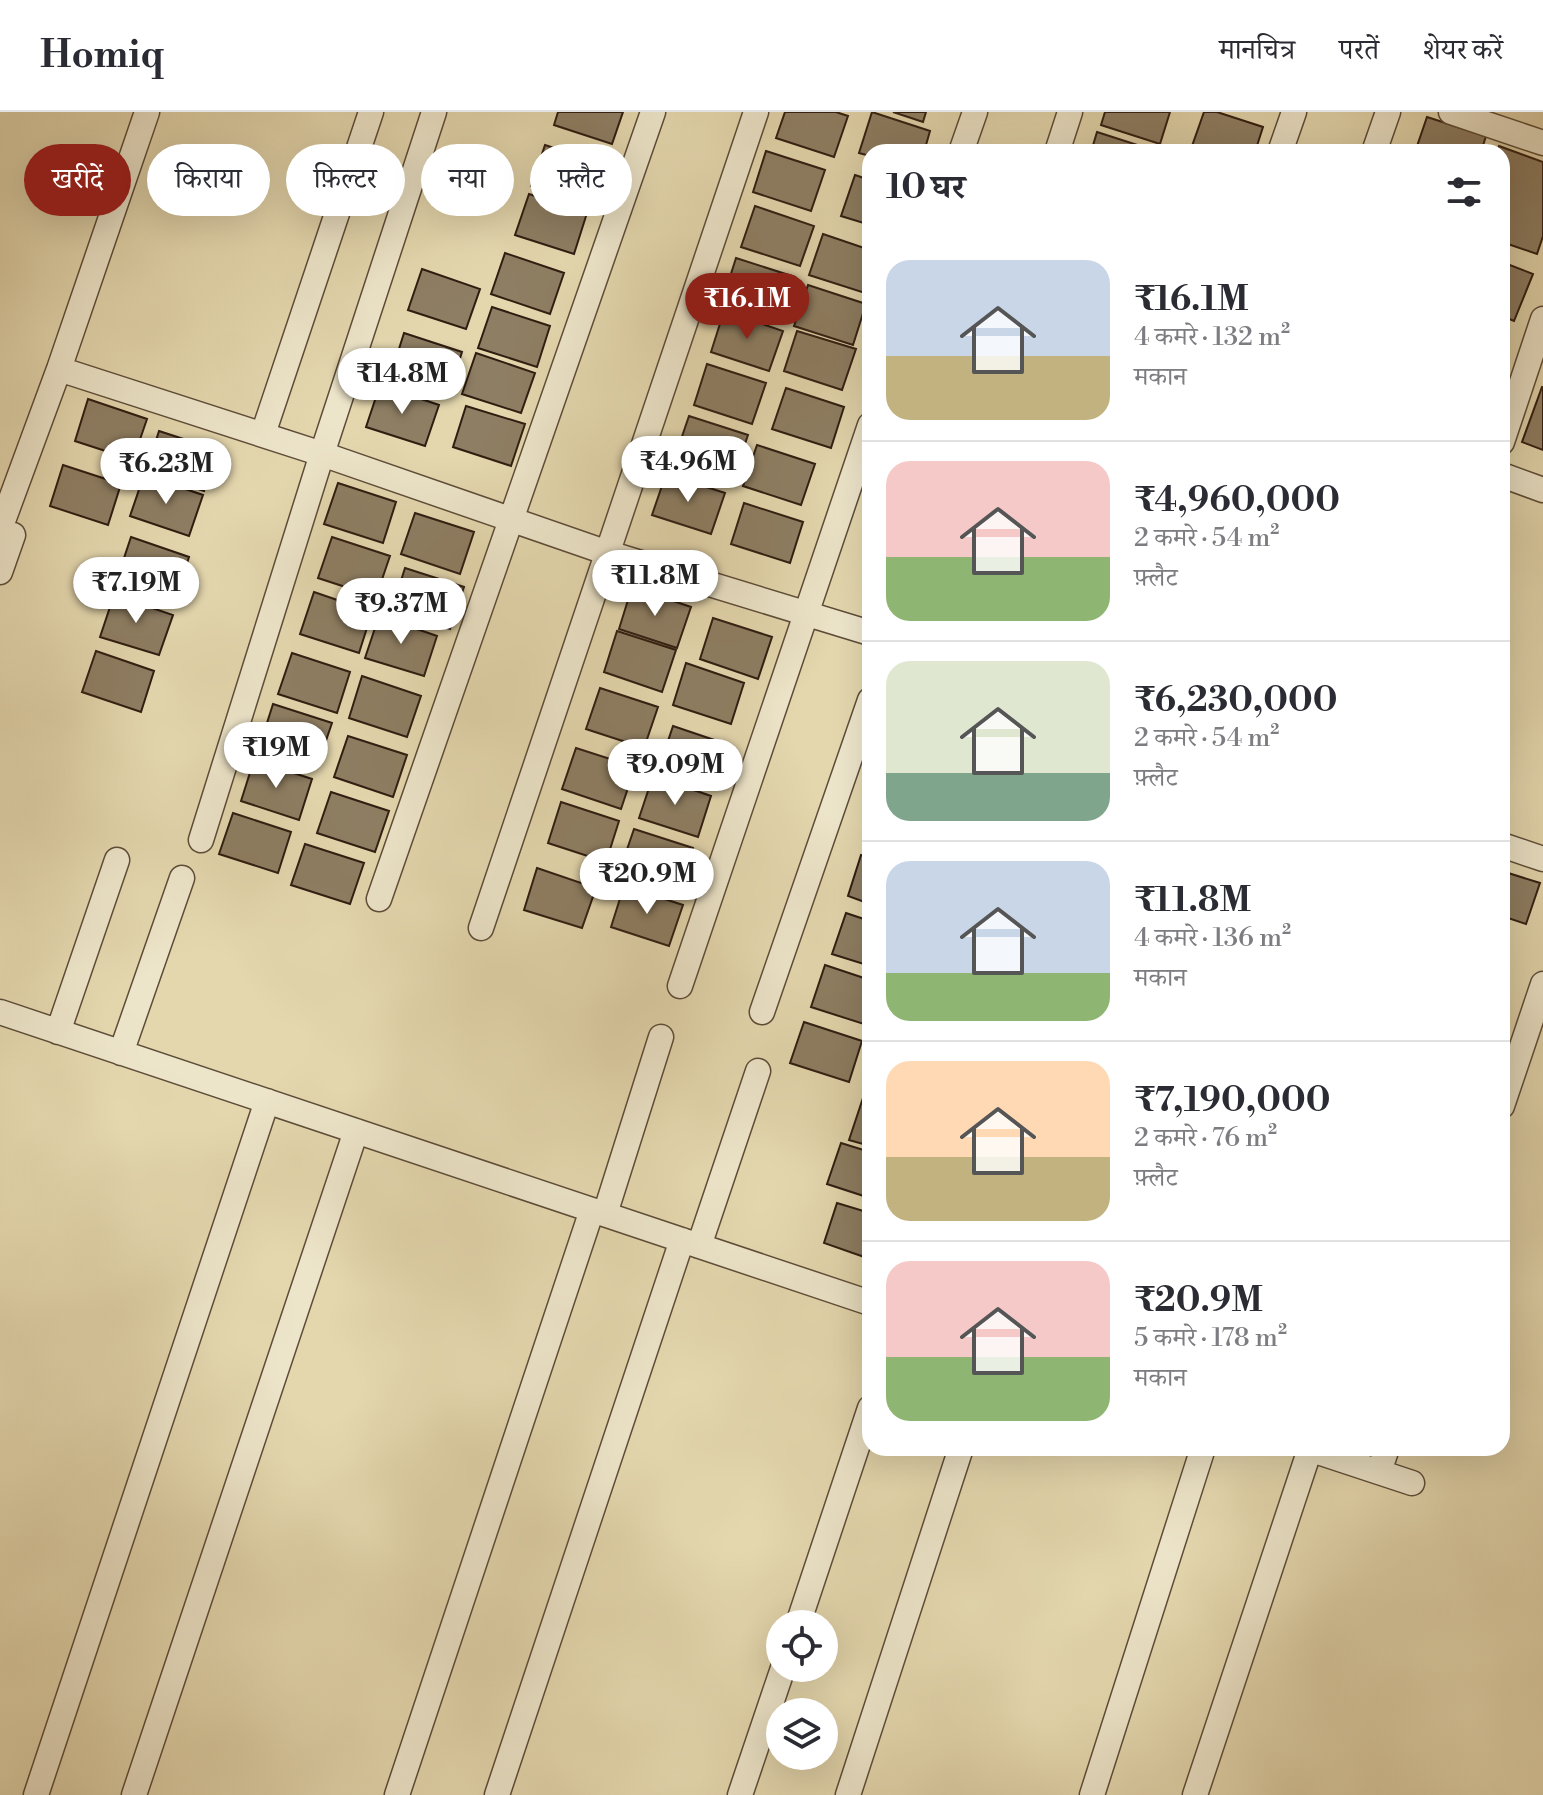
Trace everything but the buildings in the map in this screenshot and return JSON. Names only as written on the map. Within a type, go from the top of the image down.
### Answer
[{"type":"street","points":[[0,572],[13,535],[0,530],[147,112]]},
{"type":"street","points":[[263,434],[371,112]]},
{"type":"street","points":[[201,840],[322,454],[434,112]]},
{"type":"street","points":[[379,899],[653,112]]},
{"type":"street","points":[[481,928],[756,112]]},
{"type":"street","points":[[964,144],[975,112]]},
{"type":"street","points":[[1060,144],[1070,112]]},
{"type":"street","points":[[1283,144],[1294,112]]},
{"type":"street","points":[[1377,144],[1388,112]]},
{"type":"street","points":[[1451,112],[1543,143]]},
{"type":"street","points":[[1510,418],[1543,319]]},
{"type":"street","points":[[59,369],[263,434],[608,553],[862,630]]},
{"type":"street","points":[[680,986],[862,449]]},
{"type":"street","points":[[1510,478],[1543,490]]},
{"type":"street","points":[[762,1012],[862,723]]},
{"type":"street","points":[[1510,848],[1543,859]]},
{"type":"street","points":[[58,1032],[117,860]]},
{"type":"street","points":[[121,1053],[182,878]]},
{"type":"street","points":[[1510,1082],[1543,984]]},
{"type":"street","points":[[0,1012],[862,1300]]},
{"type":"street","points":[[397,1795],[661,1037]]},
{"type":"street","points":[[497,1795],[690,1243],[758,1071]]},
{"type":"street","points":[[36,1795],[267,1101]]},
{"type":"street","points":[[134,1795],[356,1131]]},
{"type":"street","points":[[803,1610],[862,1432]]},
{"type":"street","points":[[848,1795],[958,1456]]},
{"type":"street","points":[[1092,1795],[1200,1456]]},
{"type":"street","points":[[1195,1795],[1306,1456]]},
{"type":"street","points":[[1330,1456],[1412,1483]]},
{"type":"street","points":[[1379,1472],[1384,1456]]},
{"type":"street","points":[[740,1795],[778,1682]]}]
